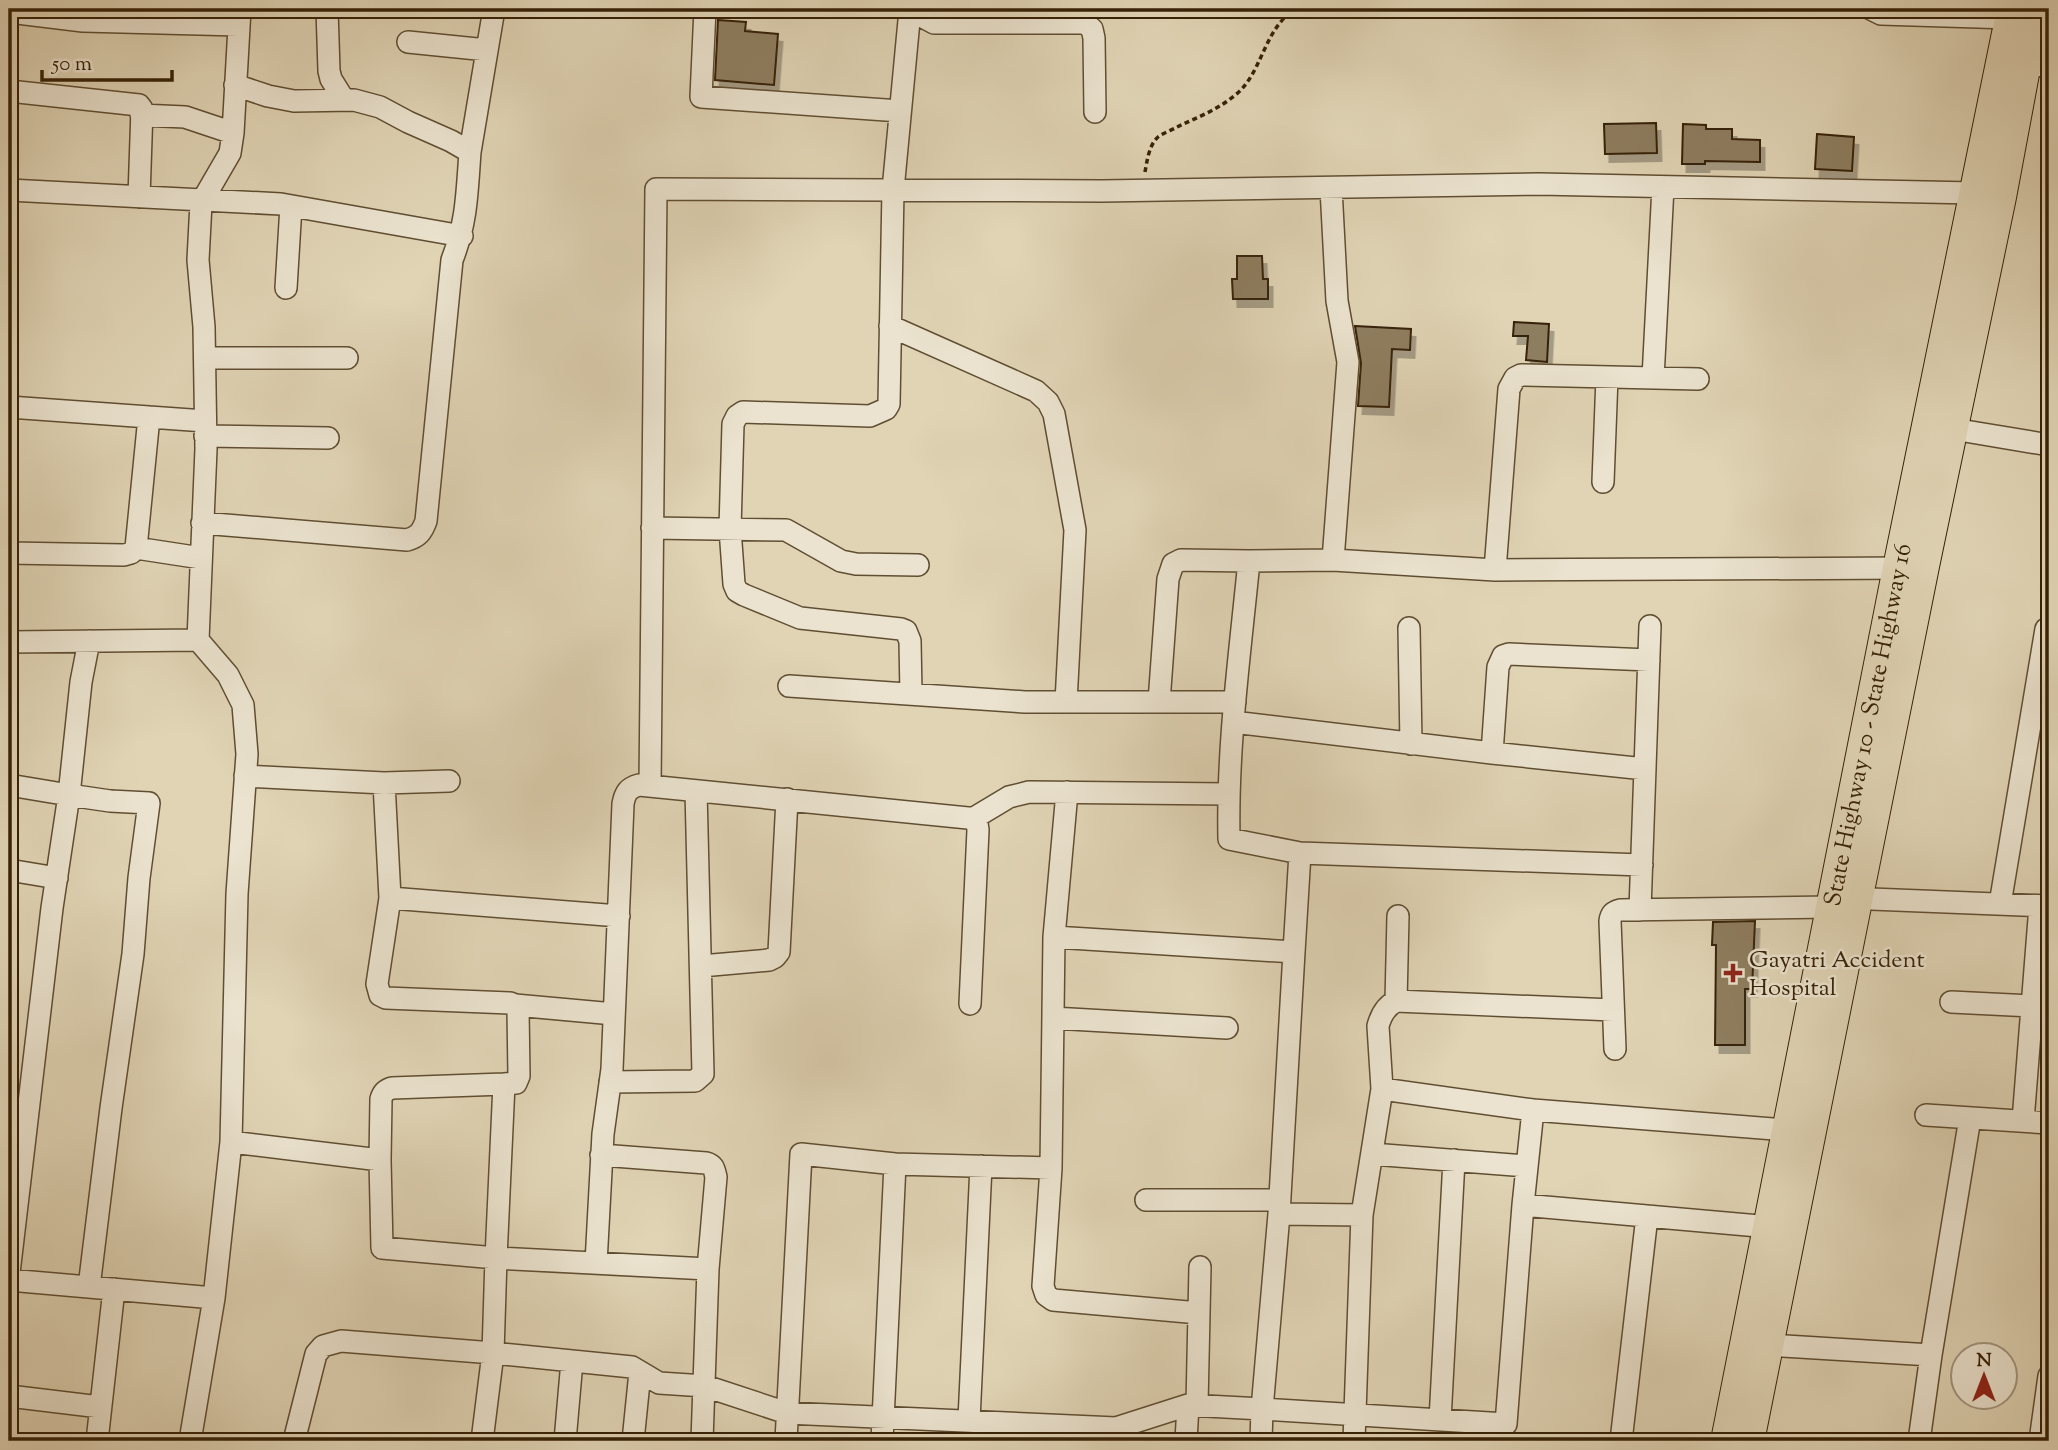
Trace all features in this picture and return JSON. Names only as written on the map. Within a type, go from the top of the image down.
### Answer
[{"type":"highway","name":"State Highway 10 - State Highway 16","points":[[1911,567],[1953,429],[1987,195],[2037,65],[2019,12]]},
{"type":"highway","name":"State Highway 10 - State Highway 16","points":[[1726,1441],[1780,1228],[1841,901],[1987,195],[2019,12]]},
{"type":"highway","name":"State Highway 10 - State Highway 16","points":[[1749,1441],[1769,1345],[1787,1130],[1841,901]]},
{"type":"street","points":[[327,9],[328,71],[344,100]]},
{"type":"street","points":[[202,523],[407,540],[422,531],[426,521],[452,260],[465,220],[470,152],[494,9]]},
{"type":"street","points":[[705,9],[701,97],[900,111]]},
{"type":"street","points":[[911,694],[910,641],[906,631],[800,618],[737,591],[734,584],[730,529],[733,424],[743,412],[870,416],[886,409],[889,404],[893,190],[909,9],[933,23],[946,16],[1085,23],[1092,29],[1094,38],[1096,112]]},
{"type":"street","points":[[1871,9],[1881,14],[2019,12]]},
{"type":"street","points":[[9,12],[83,21],[239,17],[230,153],[202,200],[198,260],[205,358],[198,640],[228,675],[243,705],[247,754],[237,894],[231,1142],[214,1298],[190,1441]]},
{"type":"street","points":[[408,42],[487,50]]},
{"type":"street","points":[[235,85],[294,101],[354,100],[380,107],[470,152]]},
{"type":"street","points":[[9,91],[139,105],[142,108],[139,197]]},
{"type":"street","points":[[141,116],[186,117],[233,133]]},
{"type":"street","points":[[650,786],[656,188],[1141,191],[1539,184],[1987,195]]},
{"type":"street","points":[[1653,378],[1663,187]]},
{"type":"street","points":[[1331,188],[1337,301],[1348,362],[1333,560]]},
{"type":"street","points":[[9,190],[291,206],[462,236]]},
{"type":"street","points":[[286,288],[291,206]]},
{"type":"street","points":[[890,327],[1036,391],[1048,402],[1057,427],[1075,530],[1066,702]]},
{"type":"street","points":[[205,358],[347,358]]},
{"type":"street","points":[[1495,570],[1509,389],[1515,378],[1521,375],[1698,379]]},
{"type":"street","points":[[1603,482],[1607,377]]},
{"type":"street","points":[[9,407],[149,417],[205,428],[328,438]]},
{"type":"street","points":[[9,553],[131,553],[138,541],[149,417]]},
{"type":"street","points":[[1953,429],[2049,445]]},
{"type":"street","points":[[652,528],[786,530],[841,561],[918,565]]},
{"type":"street","points":[[136,548],[201,558]]},
{"type":"street","points":[[1159,702],[1168,579],[1173,564],[1181,560],[1333,560],[1495,570],[1911,567]]},
{"type":"street","points":[[1249,561],[1228,794],[1229,839],[1300,853],[1642,865]]},
{"type":"street","points":[[1640,910],[1650,626]]},
{"type":"street","points":[[1409,628],[1411,744]]},
{"type":"street","points":[[2000,904],[2046,629]]},
{"type":"street","points":[[9,642],[198,640]]},
{"type":"street","points":[[9,1273],[69,794],[80,682],[89,641]]},
{"type":"street","points":[[1492,753],[1498,667],[1503,656],[1509,654],[1649,660]]},
{"type":"street","points":[[789,686],[1025,702],[1159,702],[1234,712],[1411,744],[1645,769]]},
{"type":"street","points":[[246,776],[384,783],[449,781]]},
{"type":"street","points":[[384,783],[390,898],[377,984],[380,995],[386,998],[510,1003],[614,1014]]},
{"type":"street","points":[[9,785],[110,801],[149,803],[133,954],[89,1287]]},
{"type":"street","points":[[596,1263],[601,1155],[610,1082],[625,795],[631,787],[639,785],[696,790],[974,818],[1019,793],[1228,794]]},
{"type":"street","points":[[610,1082],[695,1081],[700,1078],[704,1068],[696,790]]},
{"type":"street","points":[[1067,792],[1054,937],[1051,1168],[1043,1286],[1046,1295],[1053,1300],[1199,1312]]},
{"type":"street","points":[[701,967],[769,960],[779,952],[787,799]]},
{"type":"street","points":[[970,1004],[978,830],[974,818]]},
{"type":"street","points":[[1261,1441],[1279,1207],[1300,853]]},
{"type":"street","points":[[9,870],[57,878]]},
{"type":"street","points":[[390,898],[618,916]]},
{"type":"street","points":[[1615,1049],[1611,916],[1620,910],[1841,901],[2045,906],[2032,1006],[2023,1121]]},
{"type":"street","points":[[1396,1001],[1398,916]]},
{"type":"street","points":[[1054,937],[1294,953]]},
{"type":"street","points":[[1354,1441],[1362,1215],[1382,1089],[1378,1026],[1381,1017],[1390,1004],[1396,1001],[1613,1010]]},
{"type":"street","points":[[1951,1002],[2032,1006]]},
{"type":"street","points":[[515,1005],[518,1010],[519,1076],[516,1083],[392,1087],[382,1093],[382,1248],[496,1258],[708,1269]]},
{"type":"street","points":[[1053,1018],[1227,1028]]},
{"type":"street","points":[[482,1441],[493,1353],[504,1084]]},
{"type":"street","points":[[1382,1089],[1533,1110],[1787,1130]]},
{"type":"street","points":[[293,1441],[316,1354],[323,1346],[341,1341],[632,1367],[659,1382],[705,1386],[787,1413],[884,1418],[968,1432],[1116,1428],[1192,1405],[1355,1415],[1505,1432],[1533,1110]]},
{"type":"street","points":[[1926,1115],[2049,1123]]},
{"type":"street","points":[[1919,1441],[1970,1118]]},
{"type":"street","points":[[231,1142],[380,1160]]},
{"type":"street","points":[[786,1441],[802,1154],[895,1164],[1051,1168]]},
{"type":"street","points":[[1372,1154],[1527,1166]]},
{"type":"street","points":[[601,1155],[711,1165],[714,1169],[716,1177],[708,1269],[702,1441]]},
{"type":"street","points":[[1443,1427],[1454,1160]]},
{"type":"street","points":[[882,1441],[895,1164]]},
{"type":"street","points":[[968,1432],[981,1166]]},
{"type":"street","points":[[1146,1200],[1279,1207],[1362,1215]]},
{"type":"street","points":[[1523,1205],[1780,1228]]},
{"type":"street","points":[[1621,1441],[1647,1216]]},
{"type":"street","points":[[1185,1441],[1192,1405],[1200,1268]]},
{"type":"street","points":[[9,1280],[214,1298]]},
{"type":"street","points":[[97,1441],[114,1289]]},
{"type":"street","points":[[1769,1345],[1931,1355]]},
{"type":"street","points":[[565,1441],[572,1361]]},
{"type":"street","points":[[633,1441],[640,1372]]},
{"type":"street","points":[[2040,1441],[2049,1376]]},
{"type":"street","points":[[9,1396],[100,1407]]},
{"type":"path","points":[[1141,191],[1149,151],[1158,137],[1236,95],[1250,78],[1272,31],[1285,15],[1295,9]]},
{"type":"building","points":[[718,20],[746,22],[745,31],[778,34],[774,85],[715,80]]},
{"type":"building","points":[[1656,123],[1657,153],[1605,154],[1604,124]]},
{"type":"building","points":[[1683,124],[1706,125],[1706,129],[1732,129],[1732,139],[1760,140],[1760,162],[1705,161],[1705,164],[1682,164]]},
{"type":"building","points":[[1817,134],[1854,137],[1852,171],[1815,169]]},
{"type":"building","points":[[1237,256],[1262,256],[1263,279],[1268,279],[1268,299],[1233,299],[1232,279],[1237,279]]},
{"type":"building","points":[[1514,322],[1549,324],[1547,362],[1526,360],[1528,336],[1513,336]]},
{"type":"building","points":[[1355,326],[1411,329],[1410,350],[1392,349],[1389,407],[1358,406],[1361,363]]},
{"type":"building","points":[[1755,921],[1752,989],[1745,989],[1745,1045],[1715,1045],[1716,945],[1712,945],[1713,922]]},
{"type":"place","name":"Gayatri Accident Hospital","points":[[1733,973]]}]
